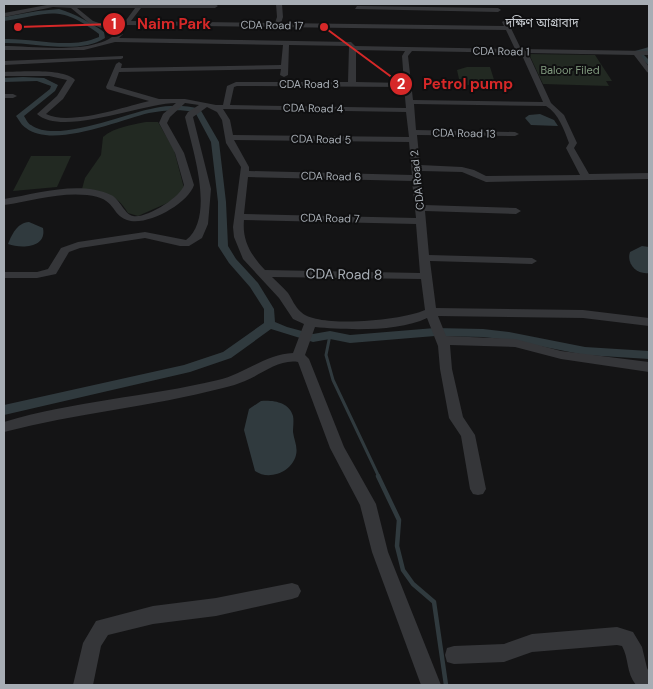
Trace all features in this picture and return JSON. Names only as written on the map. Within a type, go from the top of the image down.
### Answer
[{"type":"street","points":[[74,4],[74,8],[80,15],[96,24],[119,32],[118,37],[114,40]]},
{"type":"street","points":[[4,15],[57,5],[74,4],[215,5],[206,24]]},
{"type":"street","name":"CDA Road 17","points":[[140,4],[127,23],[129,34],[206,24],[508,28]]},
{"type":"street","points":[[277,25],[280,17],[278,4]]},
{"type":"street","points":[[356,26],[357,6],[497,7],[548,104],[555,107],[573,143],[570,148],[586,177]]},
{"type":"street","points":[[316,43],[318,26]]},
{"type":"street","points":[[4,48],[61,49],[98,45],[129,34]]},
{"type":"street","points":[[129,34],[110,87],[142,98],[165,101]]},
{"type":"street","name":"CDA Road 1","points":[[129,34],[286,43],[350,44],[353,48],[649,53]]},
{"type":"street","points":[[284,84],[286,43]]},
{"type":"street","points":[[352,84],[353,48]]},
{"type":"street","name":"CDA Road 2","points":[[409,50],[405,56],[426,276],[433,317],[441,339],[456,418],[468,435],[478,489]]},
{"type":"street","points":[[635,52],[649,71]]},
{"type":"street","points":[[4,62],[122,57]]},
{"type":"street","points":[[117,70],[285,67]]},
{"type":"street","points":[[4,74],[49,74],[69,78],[71,80],[66,89],[41,114],[51,118],[76,120],[165,101]]},
{"type":"street","name":"CDA Road 3","points":[[226,107],[230,89],[233,85],[408,84]]},
{"type":"street","points":[[4,96],[13,96]]},
{"type":"street","name":"CDA Road 4","points":[[165,101],[226,107],[548,104]]},
{"type":"street","points":[[4,202],[68,193],[93,193],[115,201],[124,215],[132,219],[143,218],[156,213],[183,196],[189,189],[189,183],[178,150],[164,128],[163,123],[166,116],[182,102]]},
{"type":"street","points":[[4,274],[37,275],[52,272],[65,250],[78,245],[145,235],[180,243],[194,240],[198,236],[203,224],[206,189],[189,117],[208,106],[220,110],[226,120],[228,137],[245,167],[239,217],[240,237],[247,257],[283,295],[297,316],[310,324],[381,325],[433,317],[583,314],[649,322]]},
{"type":"street","name":"CDA Road 13","points":[[413,136],[515,134]]},
{"type":"street","name":"CDA Road 5","points":[[228,137],[413,136]]},
{"type":"street","points":[[415,168],[458,169],[474,173],[479,178],[486,179],[649,176]]},
{"type":"street","name":"CDA Road 6","points":[[244,174],[417,178]]},
{"type":"street","points":[[420,208],[516,211]]},
{"type":"street","name":"CDA Road 7","points":[[239,217],[422,221]]},
{"type":"street","points":[[425,258],[532,260]]},
{"type":"street","name":"CDA Road 8","points":[[262,273],[426,276]]},
{"type":"street","points":[[299,353],[310,324]]},
{"type":"street","points":[[441,339],[515,343],[561,355],[649,367]]},
{"type":"street","points":[[4,427],[56,414],[193,391],[238,379],[282,358],[299,353]]},
{"type":"street","points":[[299,353],[308,365],[337,448],[368,504],[380,552],[431,685]]},
{"type":"street","points":[[83,685],[92,643],[102,627],[153,616],[216,608],[292,590]]},
{"type":"street","points":[[454,655],[504,653],[532,642],[582,640],[617,636],[627,638],[633,647],[638,673],[648,685]]},
{"type":"green space","name":"Baloor Filed","points":[[529,54],[595,55],[612,81],[606,81],[609,86],[543,84]]},
{"type":"green space","points":[[467,67],[490,67],[496,86],[467,85],[465,79],[459,79],[457,70]]},
{"type":"green space","points":[[158,122],[174,150],[184,188],[174,200],[138,216],[128,213],[114,197],[82,189],[85,178],[101,155],[103,137],[129,125]]},
{"type":"green space","points":[[31,156],[71,156],[57,187],[13,191]]},
{"type":"shaded area","points":[[540,114],[554,120],[558,126],[531,125],[525,118],[529,115]]},
{"type":"shaded area","points":[[29,222],[43,228],[41,240],[26,246],[8,244],[18,227]]},
{"type":"shaded area","points":[[642,246],[649,247],[649,273],[640,272],[634,268],[630,261],[630,252]]},
{"type":"shaded area","points":[[261,401],[280,403],[291,411],[293,416],[293,432],[296,446],[294,461],[285,470],[273,475],[261,474],[255,471],[244,430],[249,409]]},
{"type":"waterway","points":[[4,19],[38,12],[59,11],[88,23],[102,33],[102,38],[92,42],[68,45],[4,41]]},
{"type":"waterway","points":[[638,51],[649,49]]},
{"type":"waterway","points":[[641,54],[649,64]]},
{"type":"waterway","points":[[4,80],[37,79],[55,85],[53,90],[20,116],[28,127],[41,132],[75,131],[162,109],[184,108],[198,110],[215,142],[222,202],[223,246],[232,261],[254,285],[269,309],[270,324]]},
{"type":"waterway","points":[[4,410],[186,369],[227,355],[270,324]]},
{"type":"waterway","points":[[270,324],[283,330],[313,338],[330,335],[350,339],[435,332],[483,333],[509,336],[585,351],[649,355]]},
{"type":"waterway","points":[[330,335],[326,355],[333,380],[379,477]]},
{"type":"waterway","points":[[378,476],[399,520],[397,546],[403,570],[413,584],[434,602],[446,685]]},
{"type":"place","name":"Naim Park","points":[[18,27]]},
{"type":"place","name":"Petrol pump","points":[[324,27]]},
{"type":"district","name":"দক্ষিণ আগ্রাবাদ","points":[[542,23]]}]
